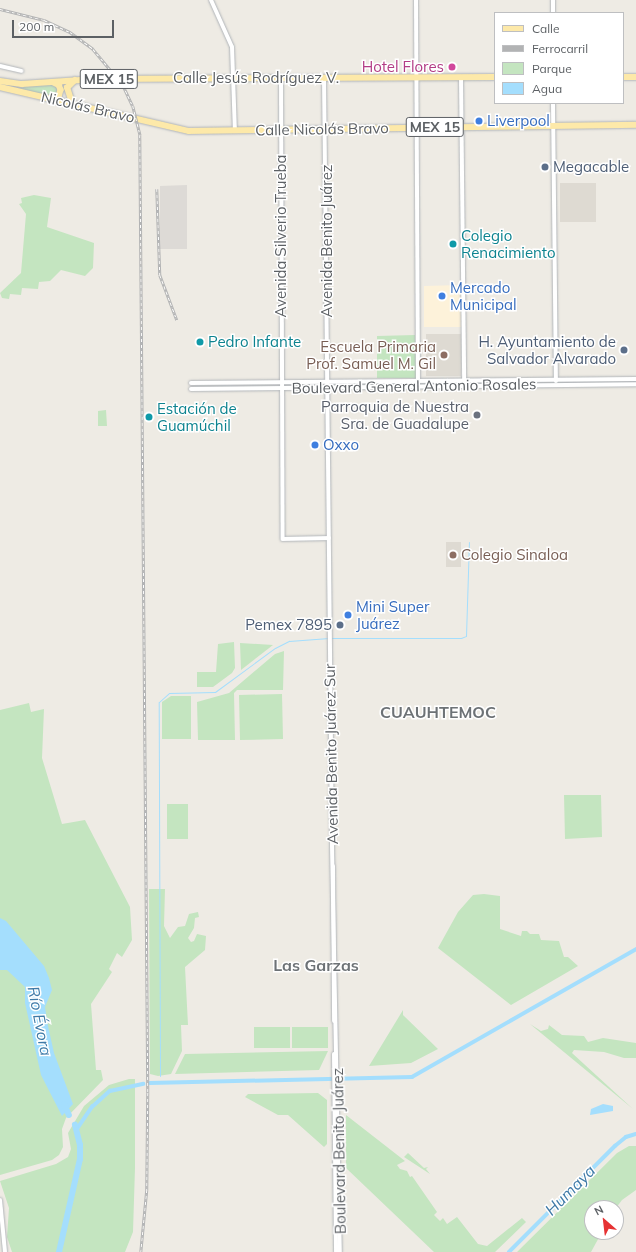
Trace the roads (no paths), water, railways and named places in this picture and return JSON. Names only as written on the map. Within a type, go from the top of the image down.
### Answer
[{"type":"main road","name":"Calle Jesús Rodríguez V.","points":[[0,81],[17,84],[76,80],[324,77],[494,77]]},
{"type":"main road","points":[[624,77],[636,77]]},
{"type":"main road","points":[[72,103],[68,88],[76,80]]},
{"type":"main road","points":[[52,82],[59,85],[61,90],[59,97],[54,99]]},
{"type":"main road","name":"Nicolás Bravo","points":[[0,87],[154,122]]},
{"type":"main road","name":"Calle Nicolás Bravo","points":[[154,122],[189,131],[636,125]]},
{"type":"street","points":[[211,0],[232,47],[235,131]]},
{"type":"street","points":[[416,0],[418,386]]},
{"type":"street","points":[[553,0],[553,12]]},
{"type":"street","points":[[0,66],[21,71]]},
{"type":"street","points":[[324,77],[327,130]]},
{"type":"street","points":[[461,77],[464,386]]},
{"type":"street","name":"Avenida Silverio Trueba","points":[[280,78],[283,538],[329,538]]},
{"type":"street","points":[[553,104],[556,382]]},
{"type":"street","name":"Avenida Benito Juárez","points":[[327,130],[330,641]]},
{"type":"street","name":"Boulevard General Antonio Rosales","points":[[191,389],[464,386],[636,379]]},
{"type":"street","name":"Boulevard General Antonio Rosales","points":[[191,383],[464,380],[636,384]]},
{"type":"street","name":"Avenida Benito Juárez Sur","points":[[330,641],[336,1050]]},
{"type":"street","name":"Boulevard Benito Juárez","points":[[336,1050],[336,1252]]},
{"type":"street","name":"Boulevard Benito Juárez","points":[[336,1084],[340,1252]]},
{"type":"street","points":[[0,1200],[5,1252]]},
{"type":"water","points":[[0,918],[6,921],[44,966],[49,978],[52,990],[45,1007],[48,1026],[54,1053],[73,1104],[62,1116],[41,1075],[25,1003],[25,987],[7,970],[0,970]]},
{"type":"water","points":[[603,1104],[613,1106],[613,1111],[590,1115],[591,1109]]},
{"type":"waterway","points":[[332,638],[461,638],[466,636],[469,542]]},
{"type":"waterway","points":[[160,1076],[159,702],[169,693],[215,692],[275,648],[289,641],[329,638]]},
{"type":"waterway","points":[[150,1083],[412,1077],[636,949]]},
{"type":"waterway","points":[[77,1129],[92,1107],[110,1091],[143,1084]]},
{"type":"waterway","name":"Río Évora","points":[[64,1104],[69,1115]]},
{"type":"waterway","name":"Río Évora","points":[[59,1252],[80,1159],[80,1145],[75,1125]]},
{"type":"waterway","name":"Humaya","points":[[509,1252],[615,1146],[626,1137],[636,1134]]},
{"type":"railway","points":[[0,9],[44,20],[70,32],[93,49],[123,85],[133,106],[140,135],[148,1093],[147,1190],[141,1252]]},
{"type":"railway","points":[[157,189],[160,275],[177,320]]},
{"type":"place","name":"Hotel Flores","points":[[452,67]]},
{"type":"place","name":"Liverpool","points":[[479,121]]},
{"type":"place","name":"Megacable","points":[[545,167]]},
{"type":"place","name":"Colegio Renacimiento","points":[[453,244]]},
{"type":"place","name":"Mercado Municipal","points":[[442,296]]},
{"type":"place","name":"Pedro Infante","points":[[200,342]]},
{"type":"place","name":"H. Ayuntamiento de Salvador Alvarado","points":[[624,350]]},
{"type":"place","name":"Escuela Primaria Prof. Samuel M. Gil","points":[[444,355]]},
{"type":"place","name":"Parroquia de Nuestra Sra. de Guadalupe","points":[[477,415]]},
{"type":"place","name":"Estación de Guamúchil","points":[[149,417]]},
{"type":"place","name":"Oxxo","points":[[315,445]]},
{"type":"place","name":"Colegio Sinaloa","points":[[453,555]]},
{"type":"place","name":"Mini Super Juárez","points":[[348,615]]},
{"type":"place","name":"Pemex 7895","points":[[340,625]]},
{"type":"district","name":"CUAUHTEMOC","points":[[438,712]]},
{"type":"district","name":"Las Garzas","points":[[316,965]]}]
